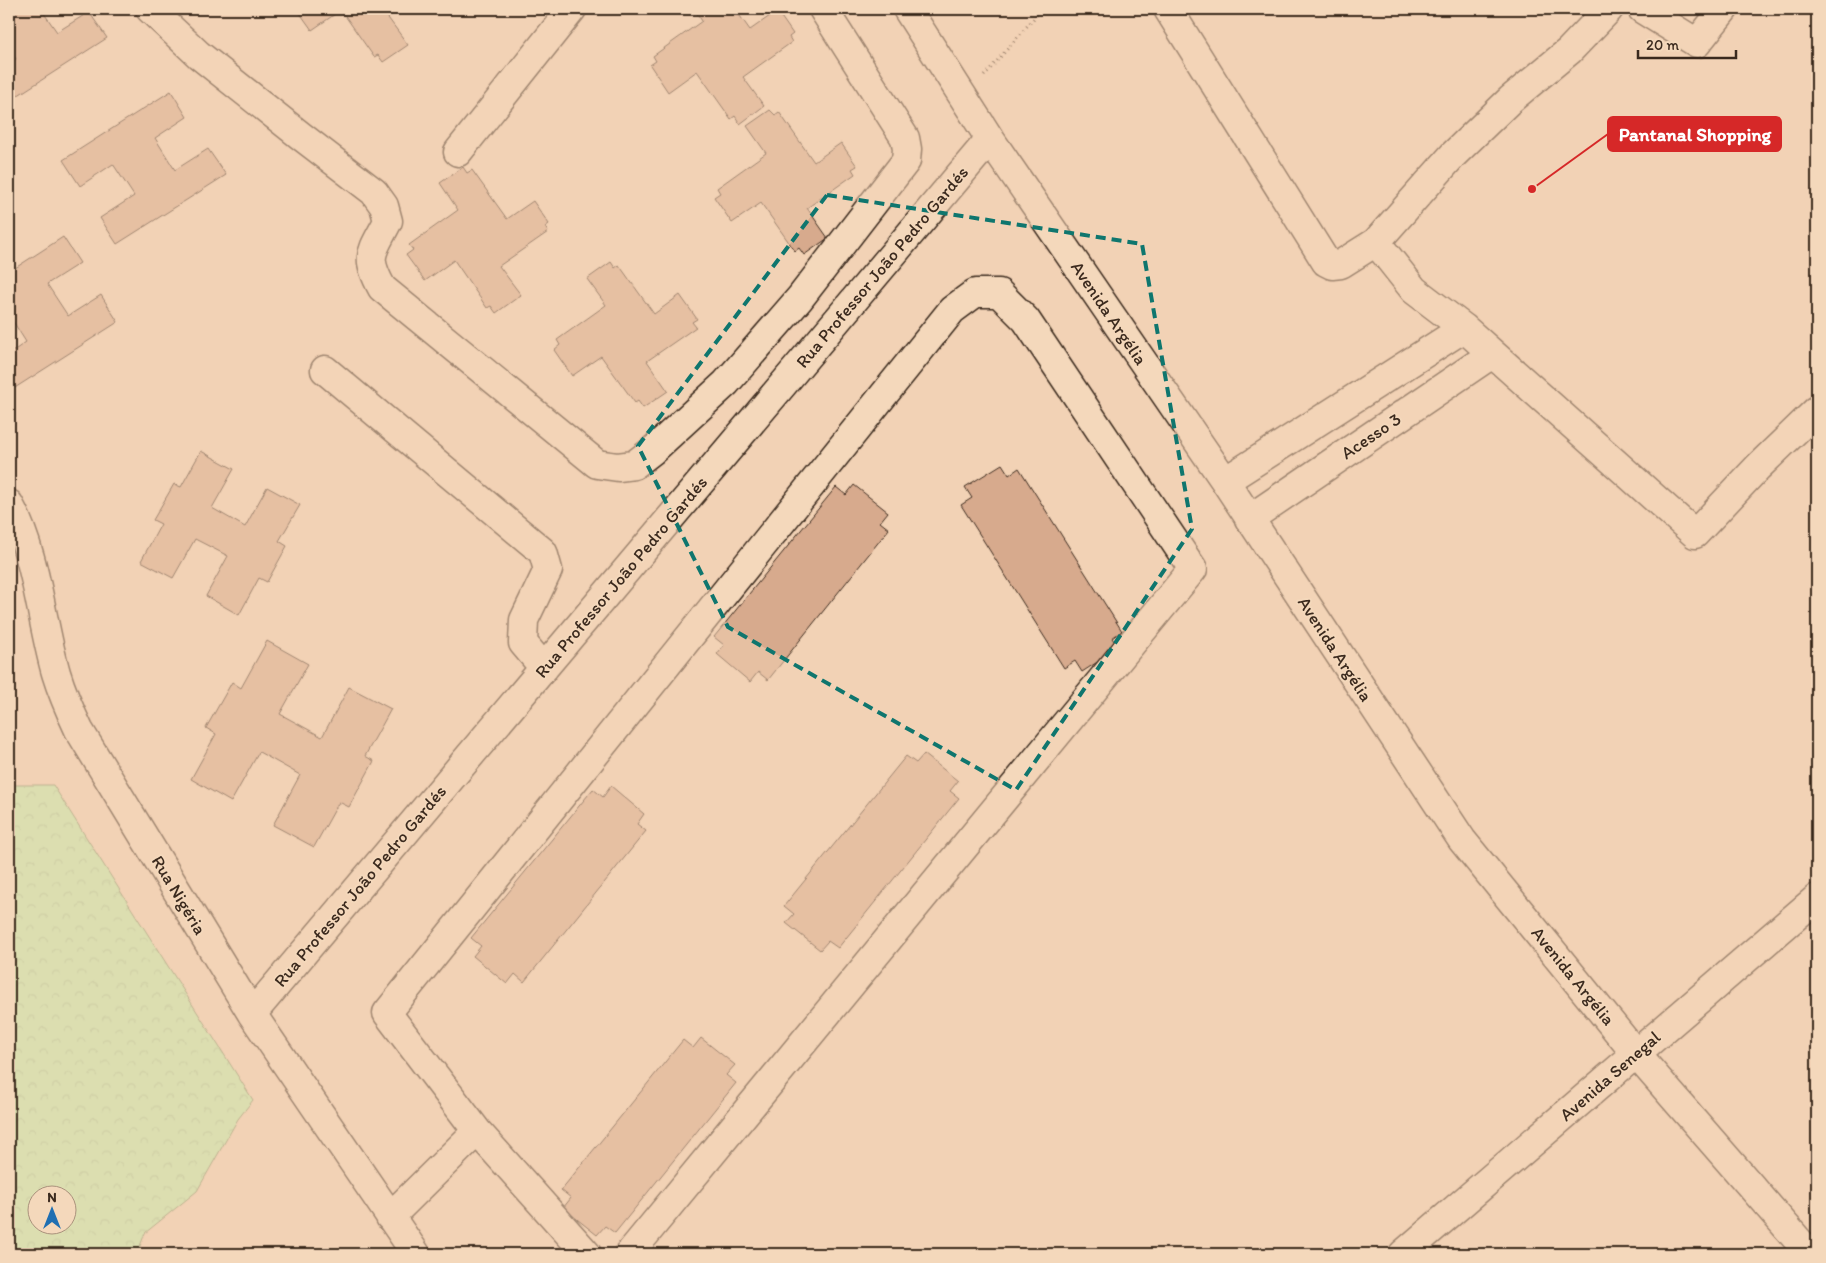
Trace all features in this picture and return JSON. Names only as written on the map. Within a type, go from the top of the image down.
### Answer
[{"type":"street","points":[[150,9],[199,55],[374,192],[384,206],[388,221],[370,256],[373,271],[382,288],[597,464],[618,467],[634,465],[726,383],[800,298],[906,161],[907,149],[905,138],[823,9]]},
{"type":"street","points":[[458,152],[572,9]]},
{"type":"street","name":"Avenida Argélia","points":[[907,9],[990,139],[1225,481],[1462,840],[1636,1054],[1810,1254]]},
{"type":"street","points":[[1168,9],[1326,262],[1332,265],[1341,264],[1376,242],[1453,155],[1511,99],[1568,51],[1609,9]]},
{"type":"street","points":[[1642,9],[1696,43],[1724,9]]},
{"type":"street","name":"Rua Professor João Pedro Gardés","points":[[252,1014],[990,139]]},
{"type":"street","points":[[1376,242],[1414,290],[1464,328],[1695,534],[1758,467],[1817,410]]},
{"type":"street","points":[[587,1254],[477,1131],[388,1013],[952,310],[975,293],[999,293],[1026,320],[1194,569],[629,1254]]},
{"type":"street","points":[[1225,481],[1464,328]]},
{"type":"street","name":"Acesso 3","points":[[1249,519],[1492,354]]},
{"type":"street","points":[[325,370],[543,552],[548,570],[524,620],[523,642],[544,668]]},
{"type":"street","name":"Rua Nigéria","points":[[9,504],[22,530],[56,673],[79,730],[252,1014],[416,1254]]},
{"type":"street","name":"Avenida Senegal","points":[[1403,1254],[1817,898]]},
{"type":"street","points":[[390,1217],[477,1131]]},
{"type":"street","points":[[1810,1254],[1817,1248]]},
{"type":"path","points":[[964,99],[1042,9]]},
{"type":"highlighted area","points":[[827,195],[1142,244],[1192,529],[1016,790],[728,627],[638,446]]},
{"type":"green space","points":[[9,785],[53,785],[253,1100],[238,1119],[197,1191],[145,1233],[137,1254],[9,1254]]},
{"type":"building","points":[[9,9],[41,9],[57,32],[89,12],[107,38],[9,101],[9,63],[16,59],[9,49]]},
{"type":"building","points":[[297,9],[395,9],[386,15],[408,45],[383,62],[378,55],[374,57],[341,10],[312,30]]},
{"type":"building","points":[[694,9],[735,9],[750,30],[777,11],[793,34],[789,37],[792,42],[743,77],[764,106],[740,124],[735,116],[731,119],[697,71],[668,92],[650,65],[656,61],[653,56],[702,21]]},
{"type":"building","points":[[171,91],[187,117],[155,138],[175,170],[208,149],[226,175],[117,244],[100,218],[134,196],[113,164],[80,186],[63,160]]},
{"type":"building","points":[[770,110],[775,115],[779,112],[814,162],[841,143],[857,166],[852,169],[855,174],[807,208],[828,238],[804,255],[799,248],[795,251],[761,203],[732,223],[714,197],[720,193],[717,188],[766,153],[747,126]]},
{"type":"building","points":[[463,167],[467,173],[472,170],[507,219],[533,201],[549,224],[545,227],[548,232],[499,266],[521,295],[496,313],[491,306],[487,308],[454,260],[425,281],[406,255],[413,250],[409,245],[458,210],[440,183]]},
{"type":"building","points":[[63,237],[80,263],[47,284],[68,316],[101,295],[118,322],[10,391],[9,354],[26,342],[9,315],[9,272]]},
{"type":"building","points":[[611,262],[615,268],[619,265],[654,314],[680,295],[697,319],[692,322],[696,327],[647,361],[668,391],[643,408],[638,401],[635,403],[601,356],[572,376],[554,350],[560,345],[557,340],[606,305],[587,279]]},
{"type":"building","points":[[201,451],[234,469],[212,508],[245,527],[267,487],[300,505],[279,541],[287,546],[267,582],[259,578],[239,615],[206,596],[228,556],[195,539],[173,578],[141,561],[161,524],[153,520],[174,484],[181,487]]},
{"type":"building","points":[[1002,464],[1009,475],[1019,468],[1122,631],[1112,638],[1119,648],[1082,672],[1075,661],[1064,668],[961,505],[972,498],[965,487]]},
{"type":"building","points":[[854,485],[888,512],[880,522],[889,529],[768,680],[758,672],[750,682],[717,654],[724,645],[714,637],[836,487],[846,495]]},
{"type":"building","points":[[267,641],[308,664],[280,714],[322,737],[349,687],[391,709],[365,756],[374,761],[349,807],[339,802],[314,847],[273,825],[300,775],[259,752],[231,802],[191,779],[216,734],[206,728],[232,682],[241,688]]},
{"type":"building","points":[[924,754],[958,781],[950,791],[959,798],[838,948],[828,941],[820,950],[786,923],[794,914],[784,906],[906,756],[916,763]]},
{"type":"building","points":[[611,786],[644,814],[637,824],[646,831],[524,982],[515,974],[507,984],[473,956],[481,946],[471,938],[593,789],[603,797]]},
{"type":"building","points":[[701,1038],[735,1065],[726,1075],[736,1083],[615,1233],[605,1226],[597,1235],[563,1208],[571,1198],[561,1190],[683,1040],[693,1048]]},
{"type":"place","name":"Pantanal Shopping","points":[[1532,189]]}]
